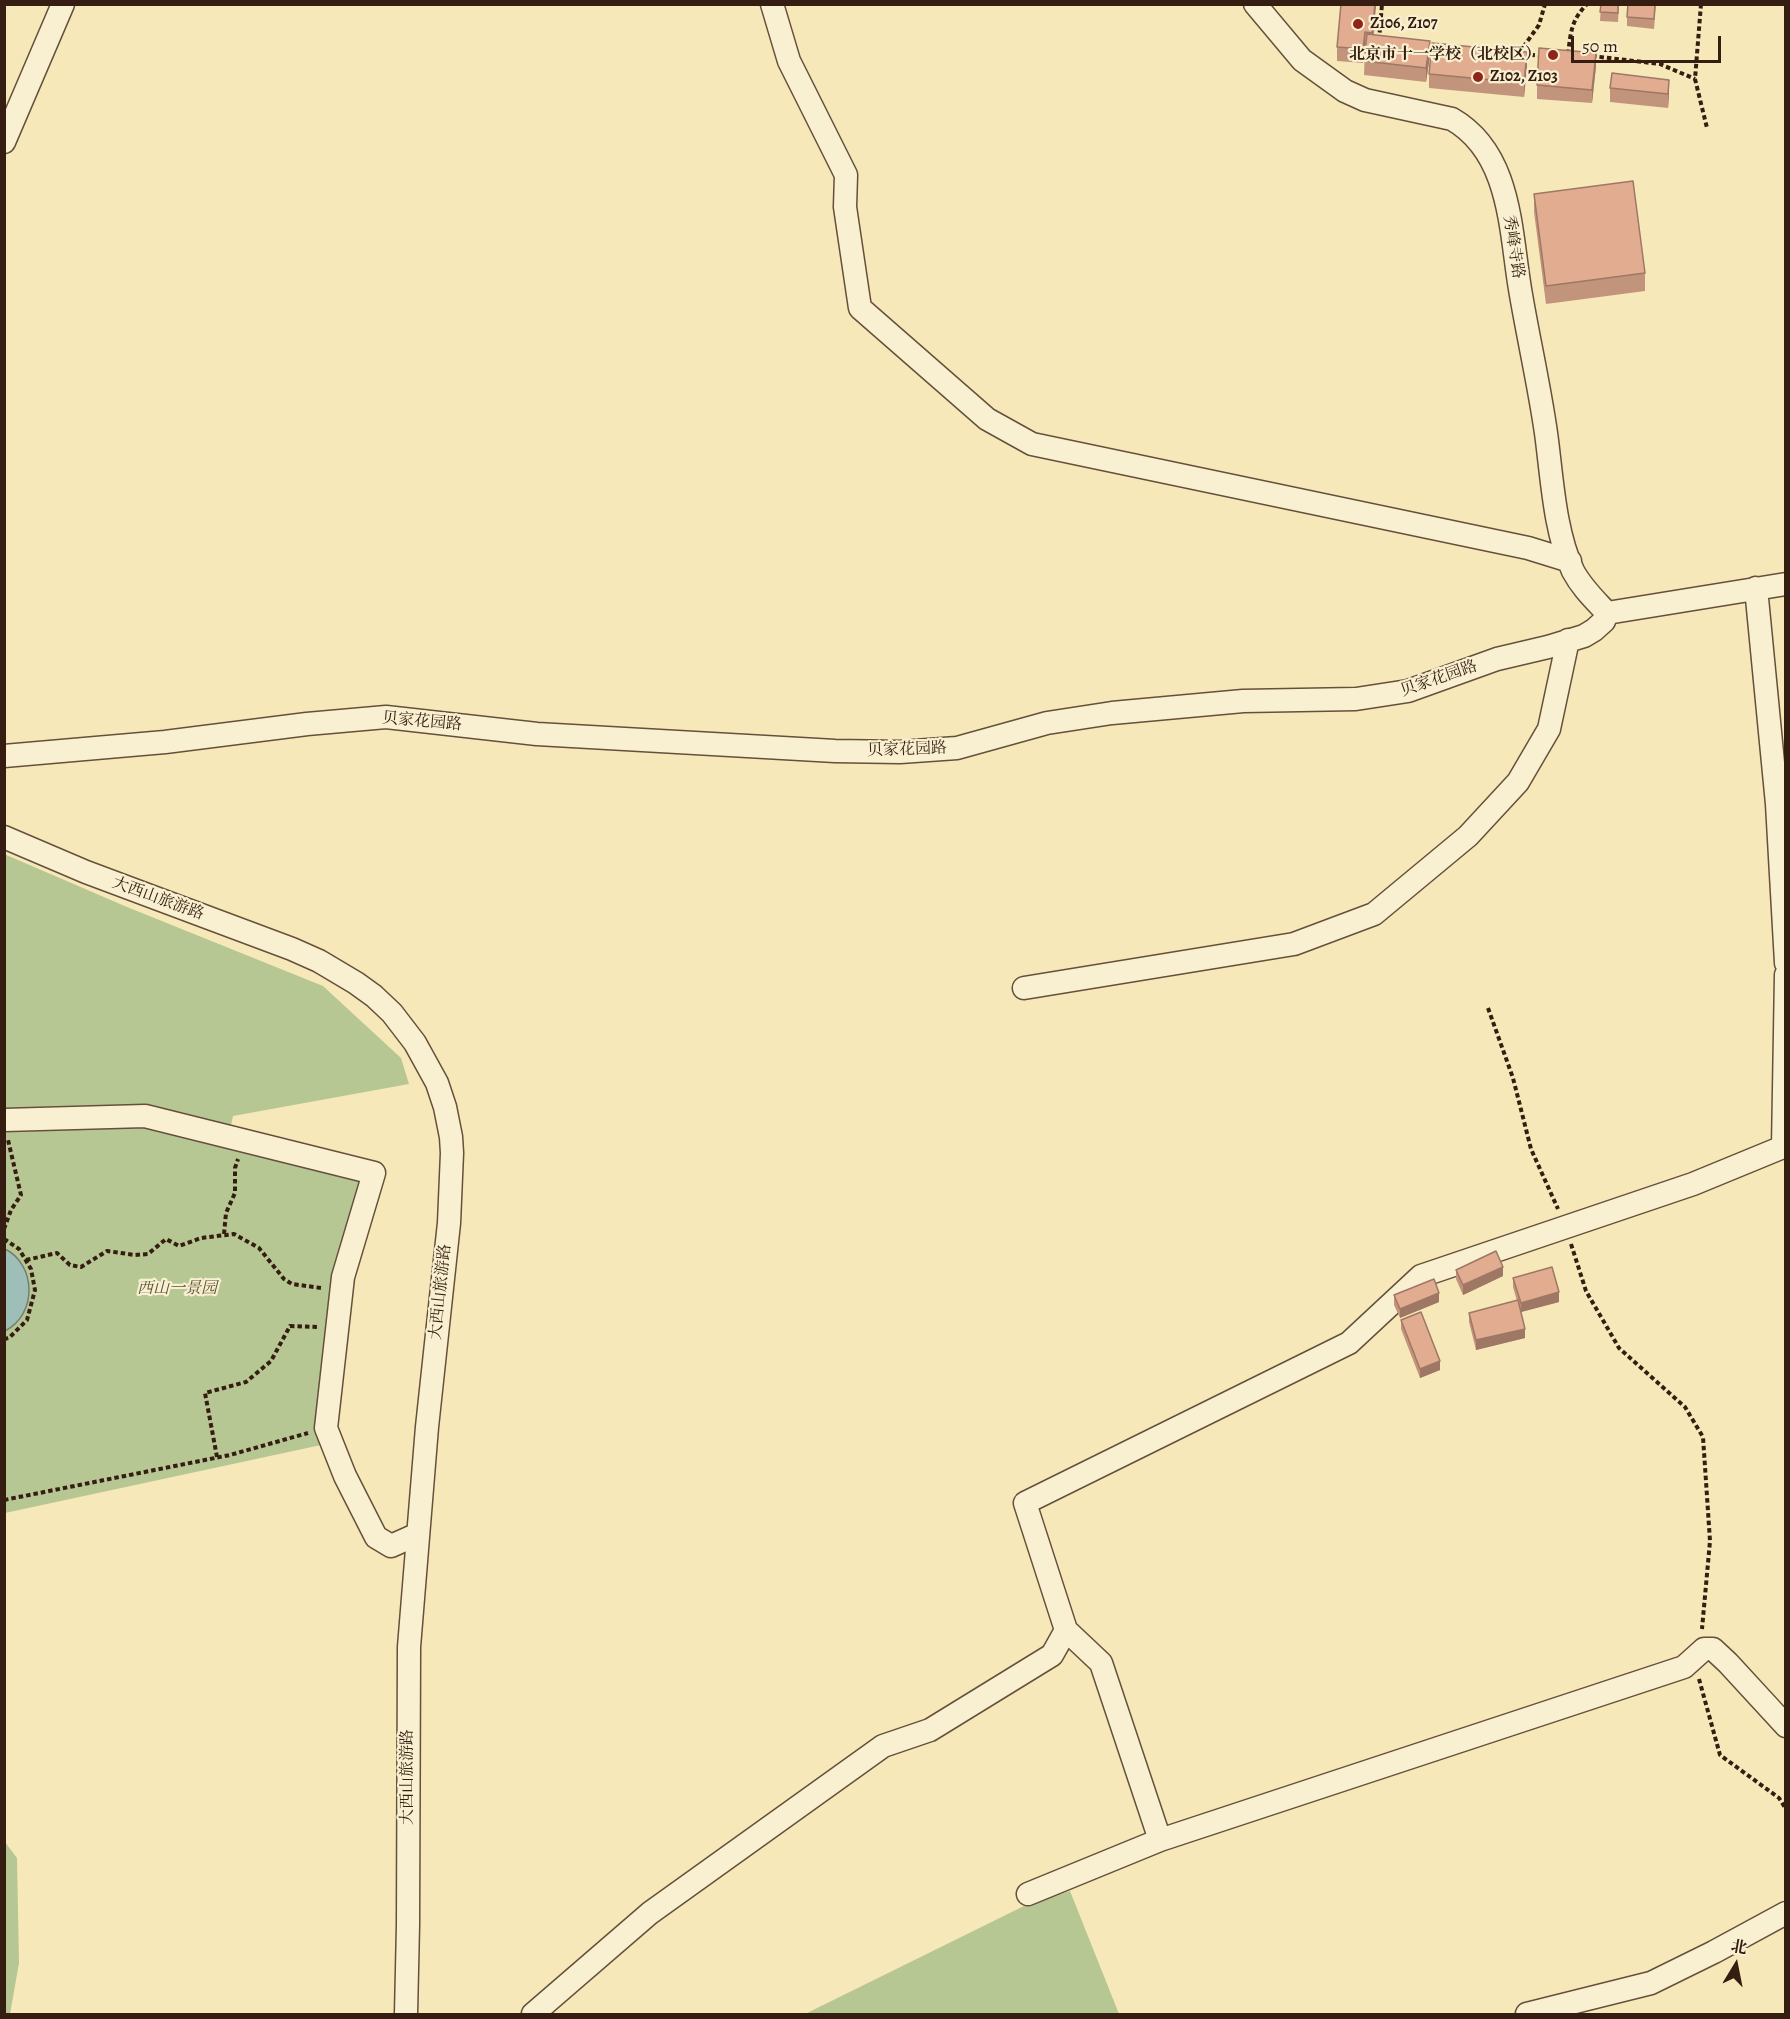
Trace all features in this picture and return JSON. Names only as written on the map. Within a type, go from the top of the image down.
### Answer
[{"type":"street","points":[[4,142],[63,4]]},
{"type":"street","points":[[771,4],[789,61],[846,175],[845,207],[860,308],[987,419],[1032,444],[1528,548],[1570,561]]},
{"type":"street","name":"秀峰寺路","points":[[1256,4],[1302,60],[1346,91],[1365,100],[1452,118],[1475,136],[1488,154],[1500,178],[1509,212],[1557,516],[1570,561],[1584,589],[1607,613]]},
{"type":"street","points":[[1607,613],[1785,584]]},
{"type":"street","points":[[1756,588],[1777,804],[1785,963]]},
{"type":"street","name":"贝家花园路","points":[[4,756],[117,747],[386,717],[537,734],[835,751],[932,751],[957,748],[1047,723],[1112,713],[1244,701],[1356,699],[1400,693],[1497,659],[1584,636],[1604,621],[1607,613]]},
{"type":"street","points":[[1024,988],[1294,944],[1374,914],[1468,836],[1518,782],[1549,729],[1568,640]]},
{"type":"street","name":"大西山旅游路","points":[[4,837],[86,872],[319,961],[374,996],[398,1021],[425,1058],[437,1083],[450,1126],[452,1153],[449,1223],[409,1647],[406,2014]]},
{"type":"street","points":[[1160,1840],[1101,1663],[1066,1630],[1025,1503],[1349,1343],[1421,1276],[1693,1184],[1783,1147],[1785,975]]},
{"type":"street","points":[[6,1126],[145,1116],[374,1173],[343,1277],[326,1428],[345,1476],[376,1537],[391,1546],[418,1534]]},
{"type":"street","points":[[533,2014],[650,1913],[883,1746],[930,1730],[1052,1655],[1066,1630]]},
{"type":"street","points":[[1028,1894],[1160,1840],[1692,1660],[1704,1649],[1713,1648],[1785,1726]]},
{"type":"street","points":[[1527,2014],[1651,1983],[1785,1913]]},
{"type":"path","points":[[1382,4],[1379,40],[1390,41]]},
{"type":"path","points":[[1545,4],[1539,25],[1519,54],[1550,55]]},
{"type":"path","points":[[1559,54],[1568,54],[1572,25],[1587,4]]},
{"type":"path","points":[[1701,4],[1695,79],[1707,128]]},
{"type":"path","points":[[1591,56],[1660,64],[1695,79]]},
{"type":"path","points":[[1488,1008],[1513,1078],[1531,1149],[1565,1227],[1586,1291],[1619,1348],[1685,1407],[1703,1437],[1710,1541],[1692,1660],[1704,1693],[1720,1755],[1779,1798],[1785,1809]]},
{"type":"path","points":[[4,1229],[11,1210],[21,1195],[6,1126]]},
{"type":"path","points":[[224,1234],[226,1213],[235,1193],[235,1168],[245,1141]]},
{"type":"path","points":[[26,1260],[57,1253],[70,1265],[81,1268],[107,1251],[135,1255],[148,1254],[166,1239],[179,1245],[201,1238],[234,1234],[259,1248],[284,1279],[292,1284],[341,1291]]},
{"type":"path","points":[[4,1239],[19,1250],[26,1260],[31,1269],[35,1290],[27,1320],[9,1338],[4,1339]]},
{"type":"path","points":[[217,1457],[204,1393],[246,1382],[271,1361],[290,1326],[337,1328]]},
{"type":"path","points":[[4,1500],[217,1457],[326,1428]]},
{"type":"green space","name":"西山一景园","points":[[4,854],[127,907],[323,986],[401,1058],[409,1084],[233,1116],[231,1125],[384,1166],[349,1281],[335,1442],[5,1513]]},
{"type":"green space","points":[[5,1842],[17,1858],[19,1963],[10,2014],[4,2014]]},
{"type":"green space","points":[[1070,1891],[1119,2014],[805,2014],[1026,1905]]},
{"type":"water","points":[[5,1249],[16,1256],[23,1266],[28,1278],[29,1290],[28,1302],[23,1314],[5,1331]]},
{"type":"building","name":"Z106, Z107","points":[[1341,4],[1375,4],[1372,33],[1365,32],[1363,49],[1337,47]]},
{"type":"building","points":[[1601,4],[1618,4],[1618,13],[1600,12]]},
{"type":"building","points":[[1628,4],[1655,4],[1654,19],[1627,17]]},
{"type":"building","points":[[1367,34],[1430,41],[1426,68],[1364,61]]},
{"type":"building","points":[[1432,43],[1527,52],[1524,83],[1429,74]]},
{"type":"building","points":[[1539,48],[1596,53],[1592,90],[1537,85]]},
{"type":"building","points":[[1612,73],[1669,80],[1668,94],[1610,88]]},
{"type":"building","points":[[1633,181],[1645,273],[1546,286],[1534,194]]},
{"type":"building","points":[[1496,1251],[1503,1267],[1463,1285],[1456,1270]]},
{"type":"building","points":[[1552,1267],[1559,1292],[1521,1303],[1513,1278]]},
{"type":"building","points":[[1434,1279],[1439,1293],[1400,1309],[1394,1295]]},
{"type":"building","points":[[1518,1300],[1525,1329],[1476,1340],[1469,1313]]},
{"type":"building","points":[[1421,1312],[1440,1361],[1420,1369],[1401,1320]]},
{"type":"place","name":"Z106, Z107","points":[[1358,24]]},
{"type":"place","name":"北京市十一学校（北校区）","points":[[1553,55]]},
{"type":"place","name":"Z102, Z103","points":[[1478,77]]}]
